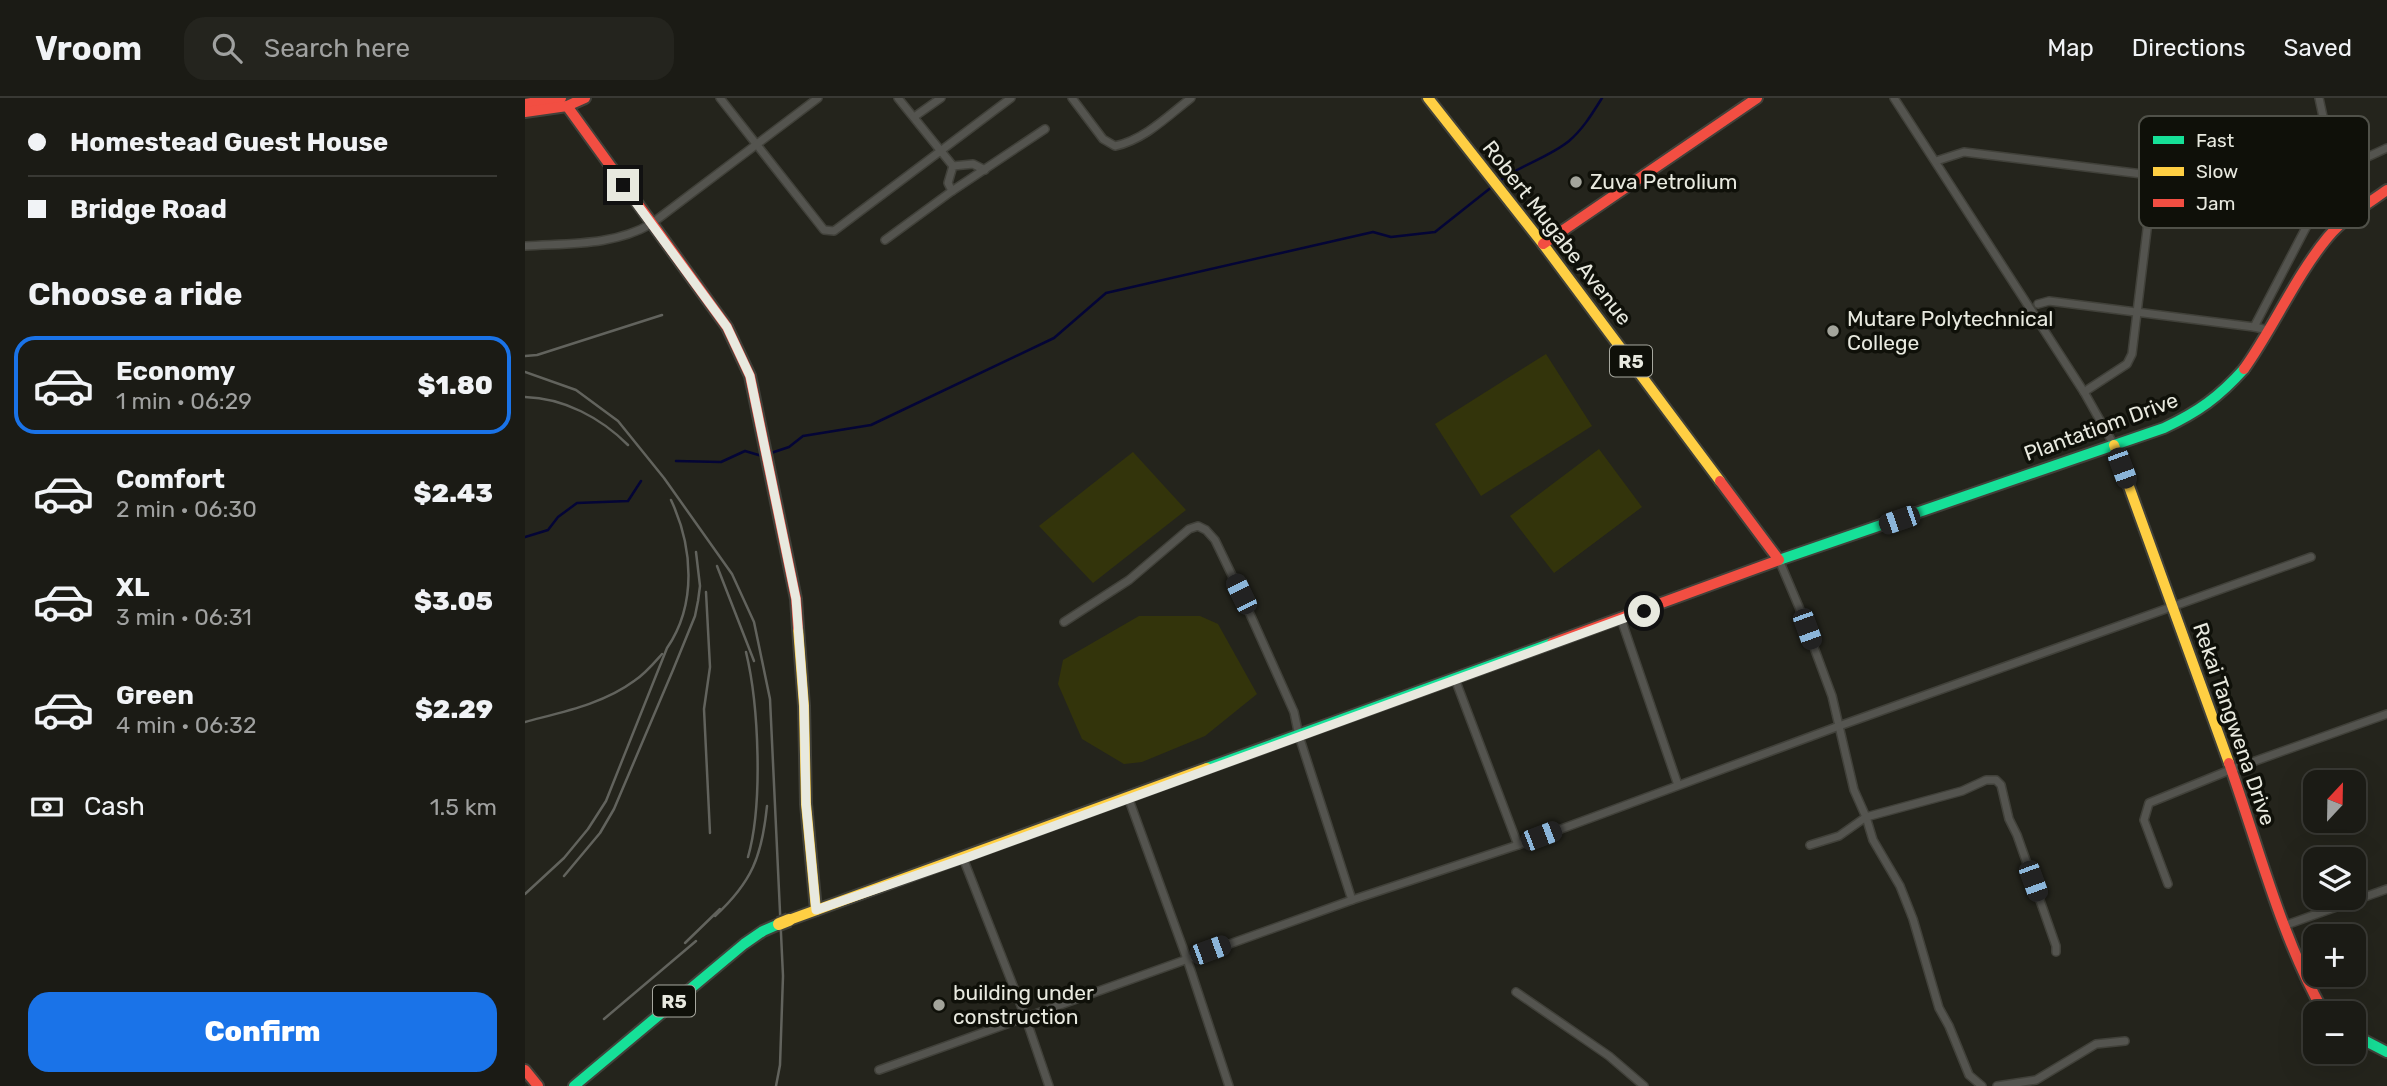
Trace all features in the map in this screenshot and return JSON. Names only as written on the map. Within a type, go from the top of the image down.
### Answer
[{"type":"main road","points":[[525,112],[585,98]]},
{"type":"main road","name":"Robert Mugabe Avenue","points":[[1428,98],[1543,244],[1779,560]]},
{"type":"main road","points":[[1543,244],[1757,98]]},
{"type":"main road","points":[[525,104],[564,102]]},
{"type":"main road","points":[[564,102],[727,327],[750,376],[796,599],[804,706],[806,804],[816,910]]},
{"type":"main road","name":"Plantatiom Drive","points":[[2369,203],[2387,190]]},
{"type":"main road","name":"Plantatiom Drive","points":[[1779,560],[2164,428],[2207,405],[2230,385],[2268,330],[2310,260],[2337,228]]},
{"type":"main road","name":"Rekai Tangwena Drive","points":[[2113,445],[2173,607],[2283,926],[2316,1001]]},
{"type":"main road","name":"R5","points":[[574,1086],[763,931],[1779,560]]},
{"type":"main road","points":[[2366,1041],[2387,1052]]},
{"type":"main road","points":[[525,1070],[538,1086]]},
{"type":"street","points":[[720,98],[824,230],[834,231],[1011,98]]},
{"type":"street","points":[[525,246],[613,240],[634,233],[651,224],[818,98]]},
{"type":"street","points":[[898,98],[953,166]]},
{"type":"street","points":[[914,117],[941,98]]},
{"type":"street","points":[[1072,98],[1103,139],[1115,146],[1128,144],[1191,98]]},
{"type":"street","points":[[1894,98],[2084,392],[2113,445]]},
{"type":"street","points":[[2319,98],[2323,116]]},
{"type":"street","points":[[885,240],[1045,129]]},
{"type":"street","points":[[2369,156],[2387,148]]},
{"type":"street","points":[[1936,161],[1964,152],[2139,174]]},
{"type":"street","points":[[953,166],[973,164],[985,170]]},
{"type":"street","points":[[952,191],[948,183],[953,166]]},
{"type":"street","points":[[2084,392],[2127,364],[2132,354],[2148,228]]},
{"type":"street","points":[[2254,327],[2305,228]]},
{"type":"street","points":[[2038,304],[2049,301],[2268,330]]},
{"type":"street","points":[[1064,622],[1129,580],[1189,529],[1198,526],[1206,530],[1215,540],[1294,712],[1299,736],[1352,900]]},
{"type":"street","points":[[879,1070],[1187,958],[1518,845],[1839,726],[2311,557]]},
{"type":"street","points":[[1779,560],[1832,696],[1854,790],[1873,841],[1900,886],[1913,919],[1939,1008],[1969,1075],[1982,1086]]},
{"type":"street","points":[[1621,619],[1678,785]]},
{"type":"street","points":[[1455,679],[1518,845]]},
{"type":"street","points":[[2168,884],[2144,820],[2149,803],[2230,770],[2387,714]]},
{"type":"street","points":[[1810,845],[1839,836],[1866,817],[1954,793],[1986,779],[1996,780],[2001,785],[2009,819],[2017,835],[2056,952]]},
{"type":"street","points":[[1128,797],[1187,958],[1229,1086]]},
{"type":"street","points":[[963,859],[1025,1016],[1049,1086]]},
{"type":"street","points":[[2283,926],[2387,889]]},
{"type":"street","points":[[1517,992],[1609,1056],[1644,1086]]},
{"type":"street","points":[[1997,1086],[2036,1080],[2096,1044],[2125,1041]]},
{"type":"shaded area","points":[[1546,354],[1592,426],[1481,496],[1435,424]]},
{"type":"shaded area","points":[[1599,449],[1642,507],[1554,573],[1510,516]]},
{"type":"shaded area","points":[[1133,452],[1186,510],[1093,583],[1039,526]]},
{"type":"shaded area","points":[[1139,616],[1200,616],[1218,624],[1257,694],[1205,736],[1142,762],[1124,764],[1082,739],[1058,684],[1063,660]]},
{"type":"waterway","points":[[1498,182],[1569,141],[1602,98]]},
{"type":"waterway","points":[[768,454],[789,447],[803,436],[871,425],[1054,338],[1106,293],[1373,232],[1391,237],[1435,232],[1493,186]]},
{"type":"waterway","points":[[676,461],[721,462],[745,451],[762,456]]},
{"type":"waterway","points":[[525,537],[548,530],[558,517],[577,503],[628,501],[641,481]]},
{"type":"railway","points":[[525,356],[537,355],[662,315]]},
{"type":"railway","points":[[525,372],[576,390],[618,421],[664,478],[732,574],[754,622],[770,699],[783,976],[780,1065],[776,1086]]},
{"type":"railway","points":[[525,397],[554,401],[581,411],[606,426],[628,445]]},
{"type":"railway","points":[[525,894],[564,858],[588,829],[606,801],[667,648],[677,631],[689,575],[684,537],[671,500]]},
{"type":"railway","points":[[564,876],[600,833],[614,809],[673,670],[695,616],[700,586],[696,552]]},
{"type":"railway","points":[[717,566],[754,661]]},
{"type":"railway","points":[[706,592],[710,667],[704,709],[710,833]]},
{"type":"railway","points":[[746,652],[754,700],[757,755],[756,811],[748,857]]},
{"type":"railway","points":[[525,722],[609,696],[638,678],[662,654]]},
{"type":"railway","points":[[715,916],[728,904],[753,867],[762,839],[767,806]]},
{"type":"railway","points":[[685,943],[720,909]]},
{"type":"railway","points":[[604,1019],[696,941]]},
{"type":"traffic: fast","points":[[1779,560],[2164,428],[2207,403],[2244,369]]},
{"type":"traffic: fast","points":[[1207,768],[1552,643]]},
{"type":"traffic: fast","points":[[574,1086],[744,944],[779,924]]},
{"type":"traffic: fast","points":[[2366,1041],[2387,1052]]},
{"type":"traffic: slow","points":[[1428,98],[1543,244],[1720,481]]},
{"type":"traffic: slow","points":[[2114,445],[2229,763]]},
{"type":"traffic: slow","points":[[798,628],[804,706],[806,804],[816,910]]},
{"type":"traffic: slow","points":[[789,920],[1207,768]]},
{"type":"traffic: slow","points":[[779,924],[789,920]]},
{"type":"traffic: jam","points":[[525,104],[561,98]]},
{"type":"traffic: jam","points":[[525,112],[567,106],[585,98]]},
{"type":"traffic: jam","points":[[1543,244],[1757,98]]},
{"type":"traffic: jam","points":[[567,106],[727,327],[750,376],[796,599],[798,628]]},
{"type":"traffic: jam","points":[[2369,202],[2387,190]]},
{"type":"traffic: jam","points":[[2244,369],[2316,252],[2336,228]]},
{"type":"traffic: jam","points":[[1552,643],[1779,560],[1720,481]]},
{"type":"traffic: jam","points":[[2229,763],[2271,890],[2295,953],[2318,1001]]},
{"type":"traffic: jam","points":[[525,1070],[538,1086]]},
{"type":"place","name":"Zuva Petrolium","points":[[1576,182]]},
{"type":"place","name":"Mutare Polytechnical College","points":[[1833,331]]},
{"type":"place","name":"building under construction","points":[[939,1005]]},
{"type":"route","points":[[623,185],[727,327],[750,376],[796,599],[804,706],[806,804],[816,910],[1644,611]]}]
